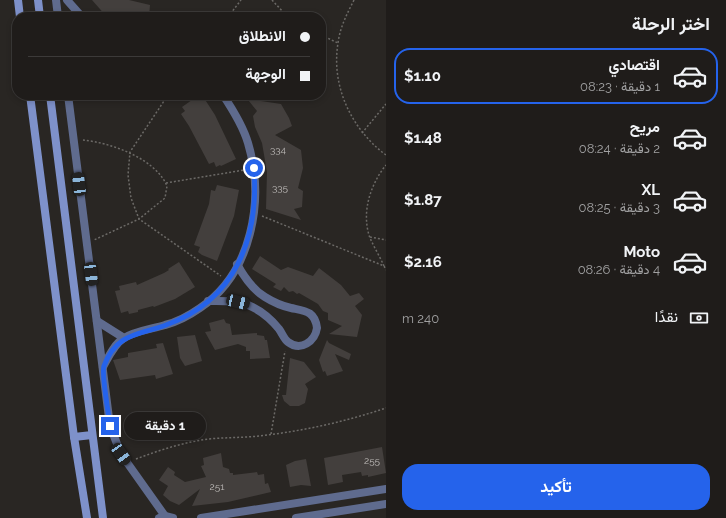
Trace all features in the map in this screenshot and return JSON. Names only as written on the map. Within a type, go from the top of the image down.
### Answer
[{"type":"street","points":[[18,0],[19,12]]},
{"type":"street","points":[[38,0],[39,12]]},
{"type":"street","points":[[56,0],[57,12]]},
{"type":"street","points":[[67,0],[78,12]]},
{"type":"street","points":[[31,100],[74,437],[87,518]]},
{"type":"street","points":[[51,100],[103,518]]},
{"type":"street","points":[[69,100],[110,426],[114,441],[165,517]]},
{"type":"street","points":[[103,367],[115,347],[124,338],[166,325],[184,317],[208,301],[227,280],[245,248],[254,212],[256,196],[254,168],[248,142],[237,117],[226,100]]},
{"type":"street","points":[[208,301],[228,300],[247,305],[264,314],[278,328],[286,341],[299,346],[312,340],[318,328],[313,315],[307,311],[277,304],[264,297],[244,277],[237,264]]},
{"type":"street","points":[[97,321],[124,338]]},
{"type":"street","points":[[74,437],[92,435]]},
{"type":"street","points":[[201,518],[386,489]]},
{"type":"street","points":[[296,518],[386,504]]},
{"type":"path","points":[[232,12],[240,0]]},
{"type":"path","points":[[272,0],[283,12]]},
{"type":"path","points":[[354,0],[344,20],[338,43],[337,75],[345,106],[362,133],[386,155]]},
{"type":"path","points":[[326,37],[338,43]]},
{"type":"path","points":[[165,100],[130,152],[128,175],[131,198],[139,219],[227,280]]},
{"type":"path","points":[[362,133],[386,104]]},
{"type":"path","points":[[74,139],[102,142],[130,152],[149,165],[166,182],[168,190],[165,198],[139,219],[87,244]]},
{"type":"path","points":[[386,165],[378,176],[370,195],[367,216],[370,237],[386,270]]},
{"type":"path","points":[[166,182],[254,168]]},
{"type":"path","points":[[254,212],[384,266]]},
{"type":"path","points":[[370,237],[386,240]]},
{"type":"path","points":[[271,435],[286,341]]},
{"type":"path","points":[[127,462],[180,444],[201,440],[271,435],[334,423],[386,408]]},
{"type":"building","points":[[92,0],[129,0],[150,5],[149,12],[103,12]]},
{"type":"building","points":[[192,100],[205,100],[215,115],[236,159],[216,167],[214,162],[209,164],[181,114],[185,111],[182,107]]},
{"type":"building","points":[[248,100],[262,100],[261,101],[281,104],[289,118],[292,126],[275,135],[301,150],[303,168],[298,188],[303,191],[302,207],[294,209],[301,220],[266,209],[267,172],[262,143],[255,127],[253,116],[257,111]]},
{"type":"building","points":[[217,185],[239,190],[234,216],[217,261],[202,255],[198,252],[200,247],[194,245],[209,204],[211,190],[215,191]]},
{"type":"building","points":[[260,256],[281,270],[288,267],[313,276],[319,268],[341,285],[350,296],[359,293],[364,299],[355,306],[362,315],[357,337],[329,334],[342,326],[328,320],[328,313],[323,311],[318,304],[299,293],[297,294],[293,291],[289,292],[284,287],[281,291],[273,287],[276,284],[252,269]]},
{"type":"building","points":[[179,262],[195,287],[175,299],[154,307],[138,310],[138,312],[129,314],[128,311],[121,313],[115,291],[120,290],[119,286],[136,282],[137,285],[164,273]]},
{"type":"building","points":[[224,319],[226,323],[230,324],[232,335],[257,333],[257,335],[264,336],[265,340],[267,340],[270,358],[250,359],[250,351],[246,351],[246,347],[238,344],[215,350],[205,332],[211,331],[209,323]]},
{"type":"building","points":[[195,335],[202,361],[185,366],[180,358],[177,337]]},
{"type":"building","points":[[327,340],[329,343],[351,354],[349,360],[335,354],[343,371],[327,376],[325,371],[323,372],[319,360]]},
{"type":"building","points":[[163,343],[173,374],[156,379],[155,375],[120,380],[113,360],[128,357],[128,353],[157,348],[156,344]]},
{"type":"building","points":[[290,358],[304,362],[316,377],[305,384],[308,389],[305,403],[299,406],[290,406],[284,401],[282,395],[286,395]]},
{"type":"building","points":[[382,447],[386,473],[368,477],[368,475],[362,476],[361,472],[342,475],[343,482],[328,485],[324,458]]},
{"type":"building","points":[[221,453],[223,467],[229,469],[230,473],[233,473],[233,475],[257,472],[258,475],[264,474],[265,484],[268,483],[271,492],[228,502],[192,506],[200,489],[179,505],[170,501],[163,495],[168,486],[159,480],[168,467],[175,472],[174,475],[185,482],[206,477],[201,466],[204,465],[203,458]]},
{"type":"building","points":[[306,459],[311,486],[301,485],[290,487],[286,465],[295,461]]},
{"type":"route","points":[[110,426],[103,367],[108,357],[124,338],[166,325],[201,308],[216,294],[233,272],[245,248],[253,222],[256,196],[254,168]]}]
